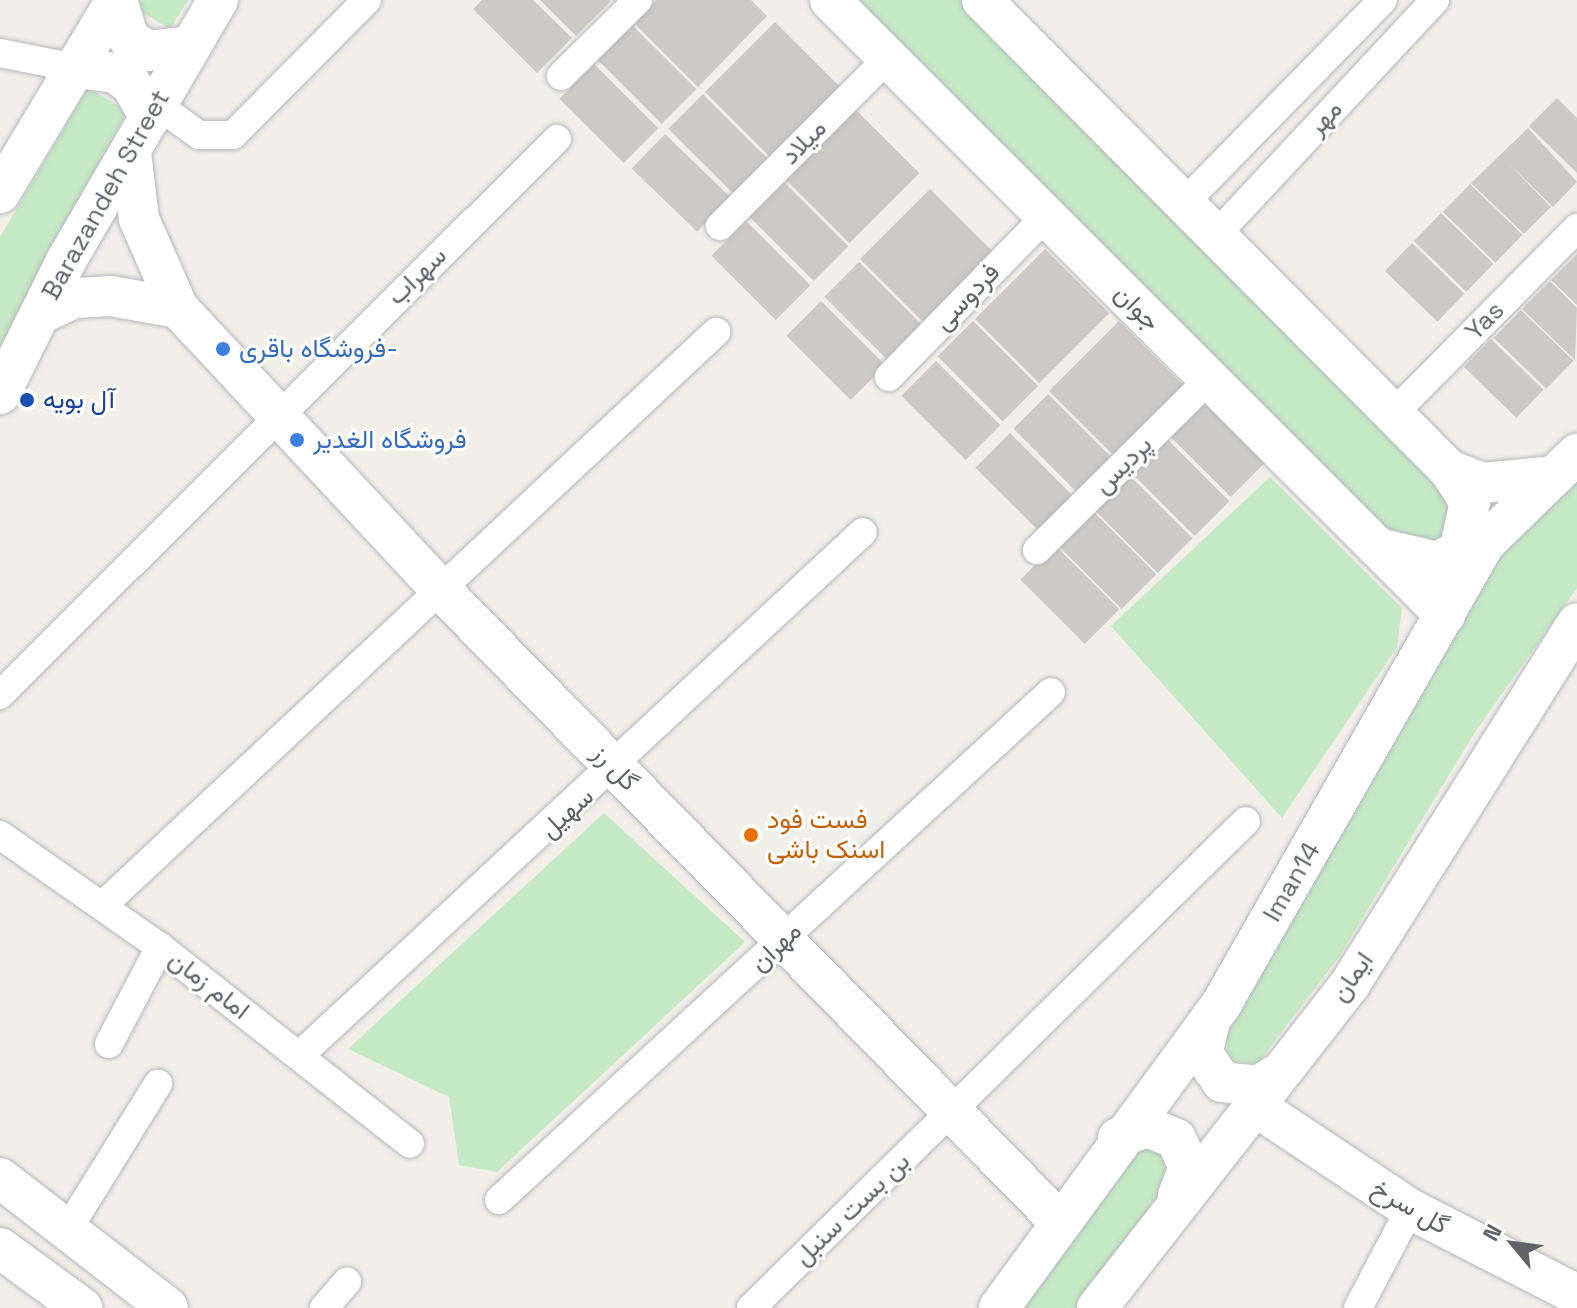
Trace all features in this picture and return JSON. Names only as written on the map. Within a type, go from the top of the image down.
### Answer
[{"type":"street","points":[[116,0],[129,39],[148,51],[190,46]]},
{"type":"street","points":[[0,193],[116,0]]},
{"type":"street","name":"Barazandeh Street","points":[[0,394],[40,314],[218,0]]},
{"type":"street","points":[[0,53],[115,73],[153,111],[199,135],[233,135],[367,0]]},
{"type":"street","points":[[561,76],[638,0]]},
{"type":"street","name":"جوان","points":[[830,0],[1445,615]]},
{"type":"street","points":[[982,0],[1449,470],[1470,502],[1459,551],[1437,562],[1378,548]]},
{"type":"street","name":"مهر","points":[[1184,203],[1383,0]]},
{"type":"street","name":"مهر","points":[[1216,235],[1435,0]]},
{"type":"street","name":"میلاد","points":[[720,226],[888,58]]},
{"type":"street","name":"سهراب","points":[[0,695],[277,413],[557,139]]},
{"type":"street","name":"گل رز","points":[[131,152],[139,219],[178,308],[441,590],[1058,1220]]},
{"type":"street","name":"فردوسی","points":[[889,377],[1045,217]]},
{"type":"street","name":"Yas","points":[[1393,414],[1577,228]]},
{"type":"street","points":[[40,314],[75,298],[111,296],[178,308]]},
{"type":"street","points":[[102,906],[716,332]]},
{"type":"street","name":"پردیس","points":[[1037,550],[1208,380]]},
{"type":"street","points":[[1449,470],[1483,483],[1566,465]]},
{"type":"street","name":"Iman14","points":[[999,1308],[1058,1220],[1211,1018],[1485,543],[1566,465]]},
{"type":"street","name":"سهیل","points":[[300,1055],[616,769],[863,532]]},
{"type":"street","name":"ایمان","points":[[1097,1308],[1178,1196],[1350,984],[1577,624]]},
{"type":"street","name":"مهران","points":[[499,1200],[784,941],[1051,692]]},
{"type":"street","name":"بن بست سنبل","points":[[751,1308],[1246,821]]},
{"type":"street","name":"امام زمان","points":[[0,835],[160,947],[410,1144]]},
{"type":"street","points":[[109,1044],[160,947]]},
{"type":"street","points":[[1211,1018],[1202,1053],[1222,1082],[1258,1086],[1263,1090]]},
{"type":"street","points":[[68,1229],[158,1084]]},
{"type":"street","name":"گل سرخ","points":[[1263,1090],[1410,1209],[1577,1295]]},
{"type":"street","points":[[1118,1138],[1147,1127],[1176,1139],[1189,1167],[1178,1196]]},
{"type":"street","points":[[0,1178],[168,1308]]},
{"type":"street","points":[[1358,1308],[1410,1209]]},
{"type":"street","points":[[0,1248],[75,1306]]},
{"type":"street","points":[[324,1308],[347,1282]]},
{"type":"green space","points":[[141,0],[188,0],[170,29],[136,8]]},
{"type":"green space","points":[[858,0],[960,0],[1456,498],[1456,529],[1419,552],[1385,528]]},
{"type":"green space","points":[[88,88],[127,111],[0,354],[0,237]]},
{"type":"green space","points":[[1270,477],[1402,608],[1397,647],[1282,818],[1111,626]]},
{"type":"green space","points":[[1577,481],[1577,588],[1475,732],[1339,957],[1257,1064],[1228,1060],[1226,1030],[1498,560]]},
{"type":"green space","points":[[604,813],[745,942],[497,1172],[459,1165],[449,1097],[348,1049]]},
{"type":"green space","points":[[1139,1145],[1160,1148],[1168,1182],[1077,1308],[1020,1308]]},
{"type":"building","points":[[482,0],[533,0],[572,38],[537,73],[473,9]]},
{"type":"building","points":[[540,0],[609,0],[611,1],[576,36]]},
{"type":"building","points":[[656,0],[751,0],[767,16],[698,87],[634,23]]},
{"type":"building","points":[[775,22],[839,86],[769,156],[705,92]]},
{"type":"building","points":[[632,25],[696,89],[662,124],[597,60]]},
{"type":"building","points":[[594,64],[658,128],[624,163],[559,99]]},
{"type":"building","points":[[703,94],[767,158],[733,193],[668,129]]},
{"type":"building","points":[[1557,98],[1577,118],[1577,173],[1529,126]]},
{"type":"building","points":[[855,109],[919,173],[849,243],[785,179]]},
{"type":"building","points":[[1528,128],[1577,182],[1553,207],[1506,161],[1551,207],[1524,234],[1471,183]]},
{"type":"building","points":[[665,134],[730,197],[697,232],[632,169]]},
{"type":"building","points":[[784,182],[848,246],[814,281],[749,217]]},
{"type":"building","points":[[1470,184],[1523,235],[1495,263],[1443,212]]},
{"type":"building","points":[[930,189],[994,253],[924,323],[860,259]]},
{"type":"building","points":[[1441,213],[1494,264],[1466,292],[1414,241]]},
{"type":"building","points":[[746,221],[810,285],[776,320],[711,256]]},
{"type":"building","points":[[1412,243],[1465,294],[1437,322],[1385,271]]},
{"type":"building","points":[[1045,249],[1109,313],[1039,383],[975,319]]},
{"type":"building","points":[[1577,254],[1577,305],[1551,280]]},
{"type":"building","points":[[859,262],[923,326],[889,361],[824,297]]},
{"type":"building","points":[[1550,281],[1577,308],[1575,360],[1522,309]]},
{"type":"building","points":[[821,301],[885,365],[851,400],[786,336]]},
{"type":"building","points":[[1521,310],[1574,361],[1546,389],[1494,338]]},
{"type":"building","points":[[973,321],[1038,386],[1003,421],[938,356]]},
{"type":"building","points":[[1119,321],[1183,385],[1113,455],[1049,391]]},
{"type":"building","points":[[1491,339],[1544,390],[1516,418],[1464,367]]},
{"type":"building","points":[[936,361],[1000,425],[966,460],[901,396]]},
{"type":"building","points":[[1048,394],[1112,458],[1078,493],[1013,429]]},
{"type":"building","points":[[1201,398],[1265,462],[1231,497],[1166,433]]},
{"type":"building","points":[[1010,433],[1074,497],[1040,532],[975,468]]},
{"type":"building","points":[[1165,437],[1229,501],[1195,536],[1130,472]]},
{"type":"building","points":[[1128,474],[1192,538],[1158,573],[1093,509]]},
{"type":"building","points":[[1092,510],[1156,574],[1122,609],[1057,545]]},
{"type":"building","points":[[1055,545],[1119,609],[1085,644],[1020,580]]},
{"type":"place","name":"فروشگاه باقری-","points":[[223,349]]},
{"type":"place","name":"آل بویه","points":[[27,400]]},
{"type":"place","name":"فروشگاه الغدیر","points":[[297,440]]},
{"type":"place","name":"فست فود اسنک باشی","points":[[751,835]]}]
